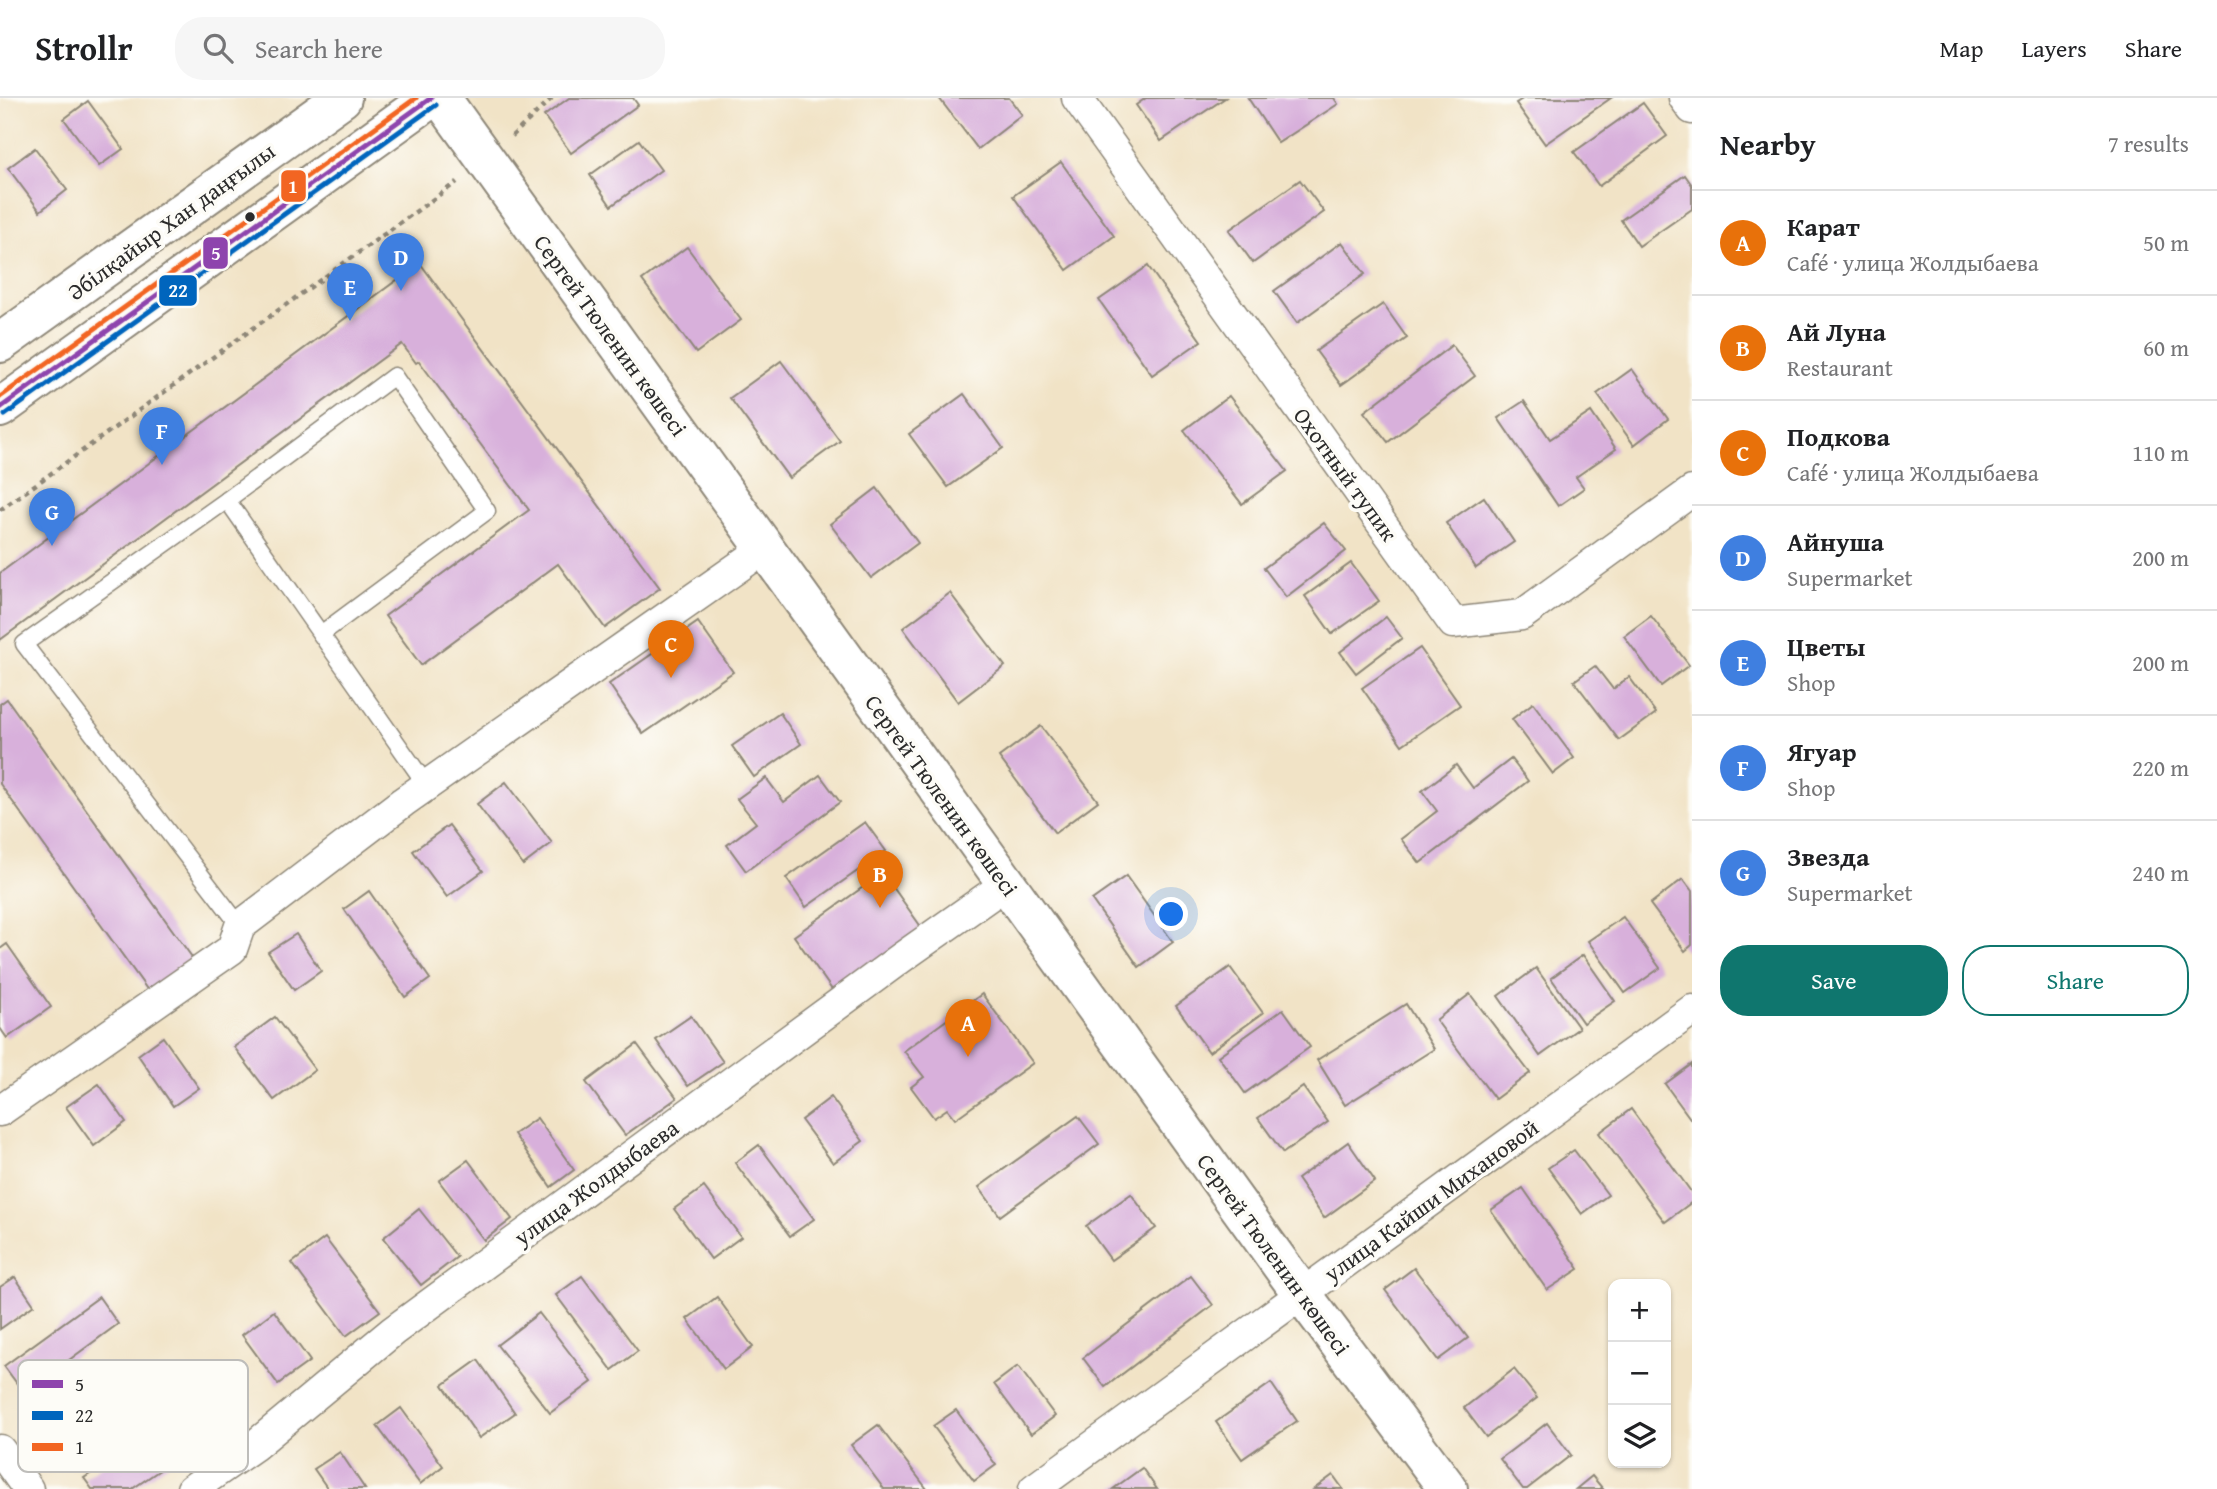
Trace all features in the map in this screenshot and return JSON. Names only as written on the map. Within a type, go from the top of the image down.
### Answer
[{"type":"main road","name":"Әбілқайыр Хан даңғылы","points":[[0,343],[342,98]]},
{"type":"main road","points":[[0,408],[432,98]]},
{"type":"main road","name":"Сергей Тюленин көшесі","points":[[441,98],[1302,1294],[1448,1489]]},
{"type":"street","name":"Охотный тупик","points":[[1077,98],[1453,623],[1522,615],[1692,491]]},
{"type":"street","points":[[1684,98],[1692,109]]},
{"type":"street","points":[[0,1111],[232,948],[240,926],[428,786],[764,549]]},
{"type":"street","name":"улица Жолдыбаева","points":[[248,1450],[393,1331],[1006,884]]},
{"type":"street","name":"улица Кайши Михановой","points":[[1034,1489],[1692,1010]]},
{"type":"street","points":[[0,1450],[28,1489]]},
{"type":"street","name":"улица Жолдыбаева","points":[[192,1489],[217,1472]]},
{"type":"lane","points":[[240,926],[24,644],[227,500],[394,376],[486,512],[321,635]]},
{"type":"lane","points":[[227,500],[428,786]]},
{"type":"path","points":[[0,510],[486,161],[552,98]]},
{"type":"building","points":[[569,98],[633,98],[638,105],[571,153],[544,116]]},
{"type":"building","points":[[939,98],[1009,98],[1022,115],[978,149]]},
{"type":"building","points":[[1146,98],[1225,98],[1161,141],[1136,105]]},
{"type":"building","points":[[1248,98],[1334,98],[1338,104],[1278,143]]},
{"type":"building","points":[[1524,98],[1611,98],[1545,144],[1516,103]]},
{"type":"building","points":[[88,101],[123,149],[99,166],[64,119]]},
{"type":"building","points":[[1643,103],[1667,136],[1599,186],[1574,152]]},
{"type":"building","points":[[639,140],[661,170],[611,206],[590,175]]},
{"type":"building","points":[[35,148],[67,190],[40,211],[8,168]]},
{"type":"building","points":[[1061,162],[1114,236],[1067,270],[1013,196]]},
{"type":"building","points":[[1685,175],[1692,185],[1692,209],[1639,246],[1621,220]]},
{"type":"building","points":[[1300,180],[1324,212],[1253,263],[1229,230]]},
{"type":"building","points":[[1342,242],[1365,274],[1297,323],[1274,291]]},
{"type":"building","points":[[687,247],[741,320],[696,353],[642,280]]},
{"type":"building","points":[[420,263],[660,588],[605,628],[558,564],[421,665],[385,616],[529,510],[419,361],[416,363],[402,344],[0,640],[0,573]]},
{"type":"building","points":[[1148,266],[1201,341],[1152,375],[1099,300]]},
{"type":"building","points":[[1383,304],[1407,338],[1341,385],[1316,351]]},
{"type":"building","points":[[1452,345],[1475,376],[1388,442],[1364,412]]},
{"type":"building","points":[[781,361],[840,441],[789,478],[730,398]]},
{"type":"building","points":[[1632,369],[1668,419],[1634,445],[1597,394]]},
{"type":"building","points":[[964,394],[1003,448],[948,487],[909,434]]},
{"type":"building","points":[[1229,396],[1287,471],[1242,504],[1184,430]]},
{"type":"building","points":[[1524,401],[1550,439],[1591,412],[1616,449],[1576,477],[1584,488],[1558,506],[1498,418]]},
{"type":"building","points":[[877,488],[918,543],[871,578],[830,524]]},
{"type":"building","points":[[1484,497],[1514,542],[1476,568],[1446,523]]},
{"type":"building","points":[[1324,523],[1346,551],[1286,597],[1264,568]]},
{"type":"building","points":[[1351,563],[1379,601],[1332,634],[1305,596]]},
{"type":"building","points":[[950,593],[1005,666],[958,702],[903,628]]},
{"type":"building","points":[[1651,616],[1689,665],[1661,686],[1624,636]]},
{"type":"building","points":[[1386,617],[1402,638],[1356,673],[1340,652]]},
{"type":"building","points":[[698,622],[733,672],[643,734],[609,684]]},
{"type":"building","points":[[1420,648],[1460,705],[1402,745],[1362,688]]},
{"type":"building","points":[[1595,666],[1613,689],[1629,677],[1656,713],[1619,740],[1574,681]]},
{"type":"building","points":[[7,699],[194,960],[149,992],[0,784],[0,704]]},
{"type":"building","points":[[1533,703],[1574,758],[1553,774],[1512,719]]},
{"type":"building","points":[[780,713],[801,744],[754,777],[732,746]]},
{"type":"building","points":[[1041,726],[1098,801],[1055,833],[999,757]]},
{"type":"building","points":[[1511,759],[1528,781],[1420,863],[1401,839],[1437,811],[1422,791],[1456,765],[1473,788]]},
{"type":"building","points":[[820,775],[840,802],[746,871],[727,845],[756,823],[737,799],[766,778],[784,802]]},
{"type":"building","points":[[506,782],[552,843],[523,865],[477,804]]},
{"type":"building","points":[[865,822],[886,851],[806,907],[786,878]]},
{"type":"building","points":[[449,825],[483,871],[447,897],[413,851]]},
{"type":"building","points":[[883,873],[924,931],[835,994],[794,936]]},
{"type":"building","points":[[1126,876],[1173,942],[1139,967],[1092,900]]},
{"type":"building","points":[[1683,879],[1692,891],[1692,945],[1685,951],[1650,904]]},
{"type":"building","points":[[369,891],[430,979],[405,997],[344,909]]},
{"type":"building","points":[[1623,917],[1660,968],[1625,993],[1588,941]]},
{"type":"building","points":[[296,934],[321,971],[294,990],[268,952]]},
{"type":"building","points":[[7,944],[51,1007],[7,1038],[0,1028],[0,949]]},
{"type":"building","points":[[1583,955],[1615,1001],[1583,1023],[1551,978]]},
{"type":"building","points":[[1230,967],[1263,1013],[1209,1052],[1176,1006]]},
{"type":"building","points":[[1536,968],[1579,1028],[1540,1056],[1498,996]]},
{"type":"building","points":[[982,994],[1033,1063],[955,1119],[947,1109],[934,1118],[911,1087],[924,1077],[904,1051]]},
{"type":"building","points":[[1470,994],[1530,1073],[1495,1099],[1436,1020]]},
{"type":"building","points":[[1406,1004],[1434,1049],[1345,1105],[1317,1060]]},
{"type":"building","points":[[1283,1009],[1310,1047],[1245,1093],[1218,1056]]},
{"type":"building","points":[[691,1016],[723,1062],[688,1086],[656,1040]]},
{"type":"building","points":[[275,1017],[315,1070],[274,1100],[234,1047]]},
{"type":"building","points":[[163,1037],[199,1088],[173,1106],[138,1055]]},
{"type":"building","points":[[637,1044],[677,1098],[625,1135],[586,1082]]},
{"type":"building","points":[[1692,1064],[1692,1121],[1665,1084]]},
{"type":"building","points":[[99,1084],[126,1122],[94,1146],[66,1107]]},
{"type":"building","points":[[1303,1087],[1328,1122],[1283,1153],[1258,1118]]},
{"type":"building","points":[[831,1097],[863,1141],[833,1163],[801,1120]]},
{"type":"building","points":[[1631,1109],[1692,1193],[1692,1202],[1665,1222],[1599,1133]]},
{"type":"building","points":[[1078,1116],[1099,1144],[1000,1216],[979,1187]]},
{"type":"building","points":[[537,1118],[574,1170],[551,1187],[514,1134]]},
{"type":"building","points":[[1348,1142],[1375,1181],[1324,1218],[1297,1179]]},
{"type":"building","points":[[759,1145],[814,1219],[790,1236],[735,1163]]},
{"type":"building","points":[[1574,1150],[1608,1195],[1582,1214],[1548,1168]]},
{"type":"building","points":[[468,1160],[512,1219],[484,1240],[439,1181]]},
{"type":"building","points":[[704,1187],[741,1237],[711,1259],[674,1209]]},
{"type":"building","points":[[1523,1188],[1579,1269],[1547,1290],[1491,1210]]},
{"type":"building","points":[[1131,1194],[1156,1228],[1111,1260],[1086,1226]]},
{"type":"building","points":[[419,1209],[457,1257],[421,1285],[383,1238]]},
{"type":"building","points":[[325,1238],[380,1311],[346,1336],[292,1263]]},
{"type":"building","points":[[1414,1268],[1468,1338],[1438,1360],[1385,1290]]},
{"type":"building","points":[[582,1276],[638,1351],[612,1370],[556,1295]]},
{"type":"building","points":[[1191,1276],[1213,1305],[1105,1387],[1083,1358]]},
{"type":"building","points":[[15,1277],[34,1305],[0,1329],[0,1287]]},
{"type":"building","points":[[99,1297],[118,1324],[69,1360],[18,1360],[18,1385],[4,1366]]},
{"type":"building","points":[[717,1297],[753,1347],[724,1369],[687,1319]]},
{"type":"building","points":[[274,1311],[310,1361],[278,1384],[242,1335]]},
{"type":"building","points":[[539,1313],[592,1382],[550,1413],[497,1345]]},
{"type":"building","points":[[478,1360],[515,1413],[479,1438],[443,1385]]},
{"type":"building","points":[[1018,1366],[1055,1416],[1031,1434],[994,1384]]},
{"type":"building","points":[[1514,1369],[1537,1398],[1486,1437],[1464,1408]]},
{"type":"building","points":[[1271,1383],[1297,1421],[1242,1459],[1216,1422]]},
{"type":"building","points":[[401,1408],[443,1466],[420,1484],[377,1426]]},
{"type":"building","points":[[956,1410],[996,1465],[974,1481],[933,1426]]},
{"type":"building","points":[[1547,1423],[1571,1455],[1527,1489],[1523,1489],[1500,1459]]},
{"type":"building","points":[[878,1425],[927,1489],[884,1489],[851,1445]]},
{"type":"building","points":[[340,1452],[365,1489],[328,1489],[314,1469]]},
{"type":"building","points":[[1142,1468],[1157,1489],[1113,1489]]},
{"type":"building","points":[[93,1472],[157,1472],[132,1489],[92,1489],[84,1478]]},
{"type":"building","points":[[1333,1475],[1343,1489],[1314,1489]]},
{"type":"building","points":[[1592,1476],[1603,1489],[1576,1489]]},
{"type":"transit line","name":"1","points":[[0,397],[416,98]]},
{"type":"transit line","name":"5","points":[[0,408],[431,98]]},
{"type":"transit line","name":"22","points":[[5,415],[436,105]]},
{"type":"place","name":"Айнуша","points":[[401,291]]},
{"type":"place","name":"Цветы","points":[[350,321]]},
{"type":"place","name":"Ягуар","points":[[162,465]]},
{"type":"place","name":"Звезда","points":[[52,546]]},
{"type":"place","name":"Подкова","points":[[671,678]]},
{"type":"place","name":"Ай Луна","points":[[880,908]]},
{"type":"place","name":"Карат","points":[[968,1057]]}]
